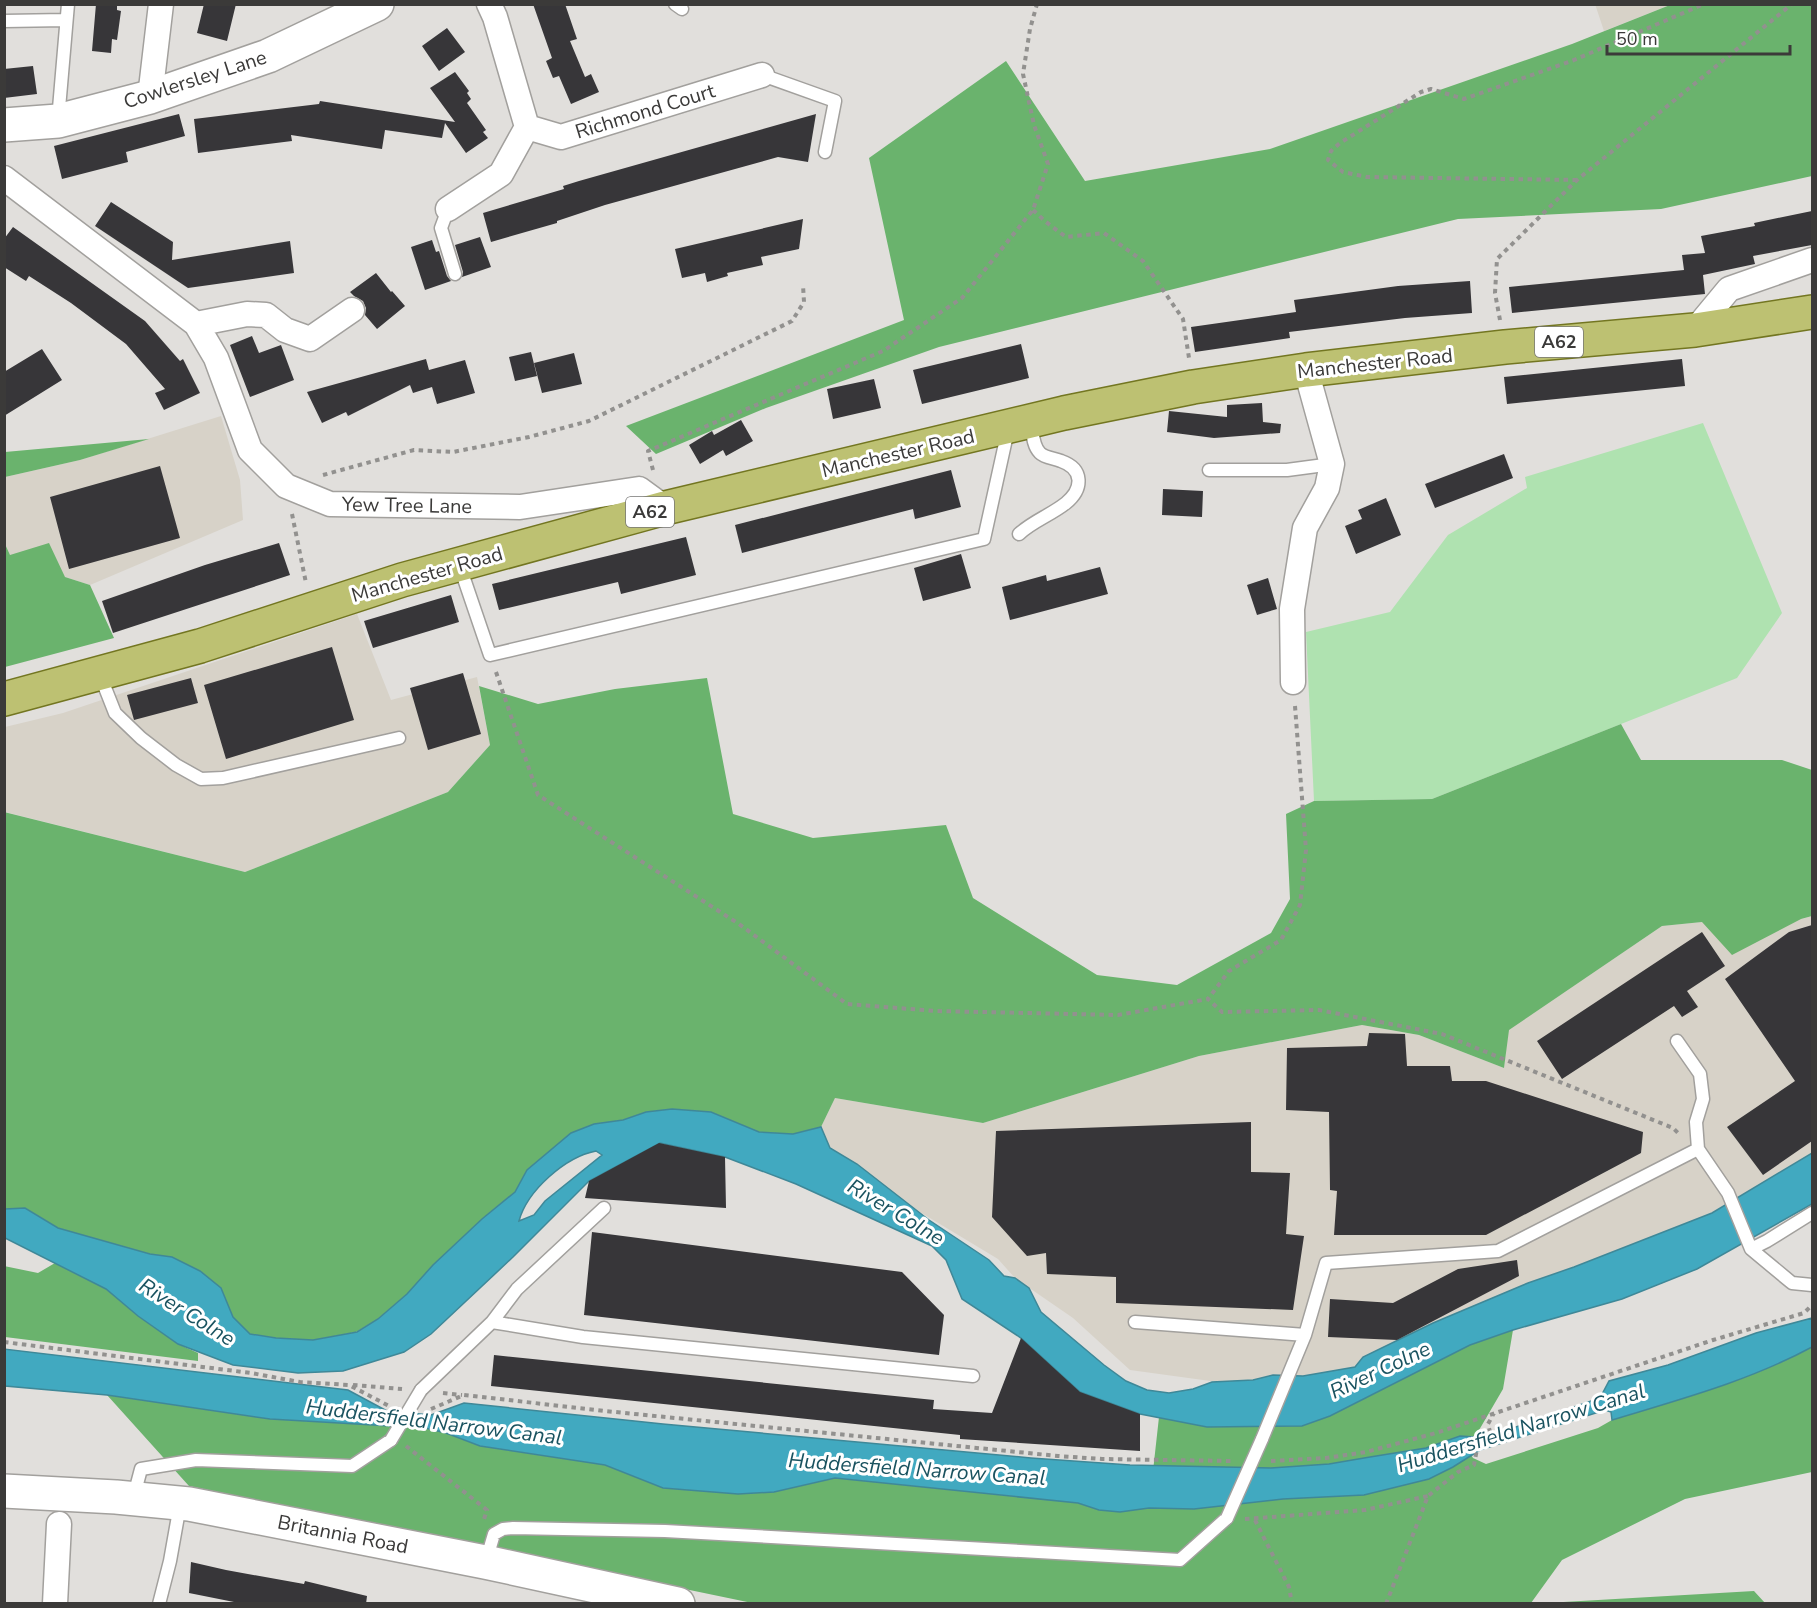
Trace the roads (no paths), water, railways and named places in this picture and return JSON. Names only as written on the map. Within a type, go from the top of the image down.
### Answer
[{"type":"main road","name":"Manchester Road","points":[[4,699],[200,646],[458,564],[665,508],[1020,423],[1193,387],[1306,370],[1505,347],[1695,330],[1812,312]]},
{"type":"street","points":[[150,97],[161,4]]},
{"type":"street","points":[[448,209],[501,174],[527,127],[495,17],[489,4]]},
{"type":"street","name":"Cowlersley Lane","points":[[4,125],[58,121],[150,97],[268,56],[375,5]]},
{"type":"street","name":"Richmond Court","points":[[527,127],[561,136],[762,75]]},
{"type":"street","name":"Yew Tree Lane","points":[[4,178],[196,324],[216,358],[250,450],[286,486],[330,504],[520,507],[639,489],[665,508]]},
{"type":"street","points":[[1695,330],[1729,289],[1812,260]]},
{"type":"street","points":[[196,324],[248,314],[266,315],[285,330],[310,339],[352,310]]},
{"type":"street","points":[[1293,682],[1292,609],[1305,528],[1327,488],[1332,464],[1306,370]]},
{"type":"street","name":"Britannia Road","points":[[4,1491],[180,1504],[486,1562],[678,1604]]},
{"type":"street","points":[[55,1604],[59,1524]]},
{"type":"lane","points":[[58,121],[68,4]]},
{"type":"lane","points":[[4,21],[66,20]]},
{"type":"lane","points":[[762,75],[835,101],[825,152]]},
{"type":"lane","points":[[448,209],[441,228],[455,274]]},
{"type":"lane","points":[[1019,534],[1031,523],[1066,504],[1078,491],[1079,480],[1075,469],[1039,453],[1020,423]]},
{"type":"lane","points":[[458,564],[490,655],[984,539],[1020,423]]},
{"type":"lane","points":[[1209,470],[1287,470],[1332,464]]},
{"type":"lane","points":[[100,674],[116,713],[141,738],[176,765],[201,778],[223,778],[399,738]]},
{"type":"lane","points":[[1677,1041],[1700,1074],[1703,1099],[1696,1122],[1698,1149],[1728,1193],[1750,1245],[1792,1283],[1812,1285]]},
{"type":"lane","points":[[486,1562],[494,1534],[503,1529],[513,1528],[665,1531],[1180,1560],[1227,1518],[1293,1366],[1305,1335],[1326,1263],[1498,1251],[1698,1149]]},
{"type":"lane","points":[[133,1500],[141,1469],[196,1460],[352,1466],[392,1438],[421,1390],[492,1322],[524,1282],[604,1208]]},
{"type":"lane","points":[[1750,1245],[1767,1241],[1812,1213]]},
{"type":"lane","points":[[492,1322],[583,1337],[973,1376]]},
{"type":"lane","points":[[1135,1322],[1305,1335]]},
{"type":"lane","points":[[159,1604],[170,1561],[180,1504]]},
{"type":"water","name":"River Colne","points":[[672,1109],[711,1112],[759,1132],[793,1134],[821,1127],[830,1148],[857,1164],[929,1220],[989,1260],[1004,1276],[1015,1278],[1029,1288],[1041,1312],[1104,1365],[1126,1381],[1147,1390],[1169,1393],[1193,1389],[1212,1382],[1253,1380],[1273,1375],[1303,1376],[1355,1367],[1363,1357],[1433,1323],[1528,1283],[1712,1213],[1812,1153],[1812,1204],[1697,1269],[1622,1299],[1513,1330],[1470,1345],[1330,1416],[1302,1426],[1207,1427],[1140,1414],[1080,1392],[1021,1338],[962,1299],[946,1260],[932,1246],[796,1184],[725,1157],[660,1143],[589,1181],[431,1334],[404,1352],[343,1371],[298,1373],[233,1365],[178,1344],[138,1316],[106,1289],[5,1238],[5,1209],[25,1208],[58,1228],[150,1254],[172,1257],[200,1271],[221,1288],[233,1317],[250,1334],[313,1340],[357,1332],[378,1319],[407,1294],[433,1265],[515,1192],[527,1170],[571,1133],[594,1124],[623,1120],[646,1112]],"holes":[[[596,1151],[602,1155],[545,1201],[534,1215],[519,1221],[530,1198],[560,1168],[584,1154]]]},
{"type":"water","name":"Huddersfield Narrow Canal","points":[[1812,1318],[1812,1347],[1764,1370],[1612,1420],[1611,1412],[1605,1410],[1480,1450],[1429,1479],[1364,1495],[1283,1499],[1194,1509],[1149,1508],[1120,1512],[1099,1510],[1078,1503],[835,1478],[774,1492],[738,1494],[663,1488],[605,1465],[480,1446],[425,1428],[270,1419],[107,1395],[5,1386],[4,1349],[348,1390],[387,1411],[431,1415],[464,1403],[1031,1458],[1130,1465],[1271,1468],[1329,1464],[1426,1448],[1460,1436],[1475,1437],[1478,1440],[1600,1398],[1609,1381],[1668,1365],[1756,1333]]}]
